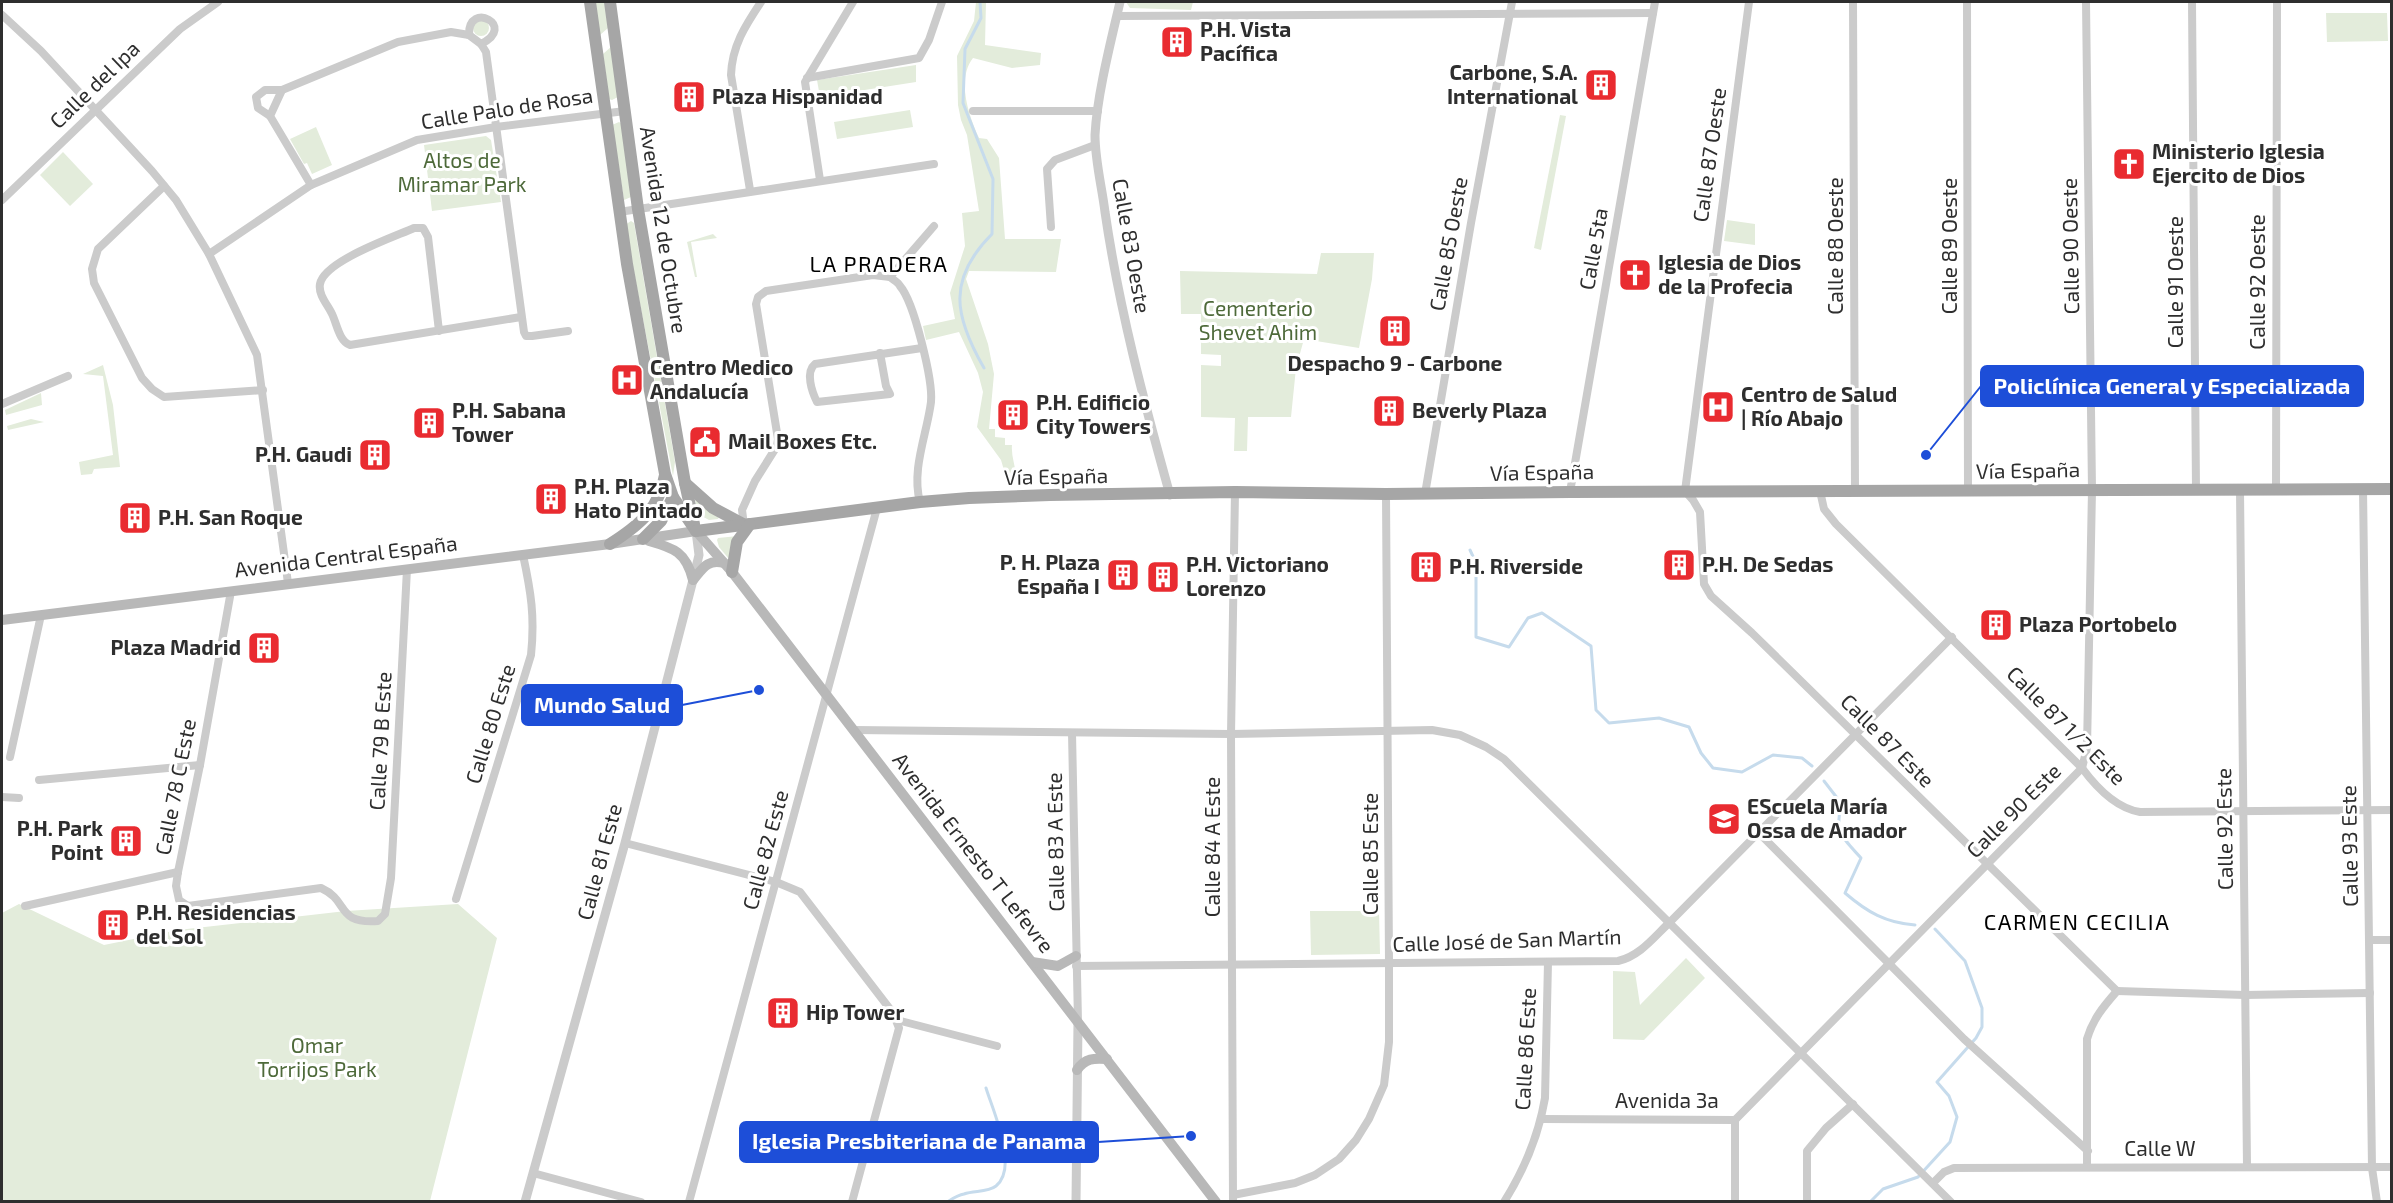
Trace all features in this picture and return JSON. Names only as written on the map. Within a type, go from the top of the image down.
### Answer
[{"type":"main road","name":"Avenida 12 de Octubre","points":[[590,2],[636,323],[665,474],[674,497],[696,531]]},
{"type":"main road","name":"Avenida 12 de Octubre","points":[[610,2],[638,209],[685,483],[696,531]]},
{"type":"main road","points":[[596,45],[615,36]]},
{"type":"main road","points":[[610,544],[628,532],[652,508],[662,493],[665,474]]},
{"type":"main road","points":[[685,483],[713,508],[747,524],[737,542],[728,568],[708,563],[693,580]]},
{"type":"main road","name":"Vía España","points":[[696,531],[920,502],[1050,495],[1170,495],[1235,492],[1425,494],[2391,489]]},
{"type":"main road","points":[[674,497],[661,520],[643,539],[675,549],[690,566],[693,580]]},
{"type":"main road","name":"Avenida Central España","points":[[2,620],[610,544],[696,531]]},
{"type":"main road","name":"Avenida Ernesto T Lefevre","points":[[696,531],[728,568],[854,730],[1216,1202]]},
{"type":"main road","points":[[1031,962],[1045,966],[1058,966],[1076,961]]},
{"type":"main road","points":[[1077,1070],[1089,1059],[1107,1059]]},
{"type":"street","name":"Calle del Ipa","points":[[3,194],[180,29],[218,2]]},
{"type":"street","points":[[750,190],[731,75],[731,61],[742,32],[761,2]]},
{"type":"street","points":[[820,180],[804,82],[853,2]]},
{"type":"street","points":[[807,78],[918,58],[929,40],[942,2]]},
{"type":"street","name":"Calle 83 Oeste","points":[[1120,2],[1098,111],[1095,145],[1114,271],[1170,495]]},
{"type":"street","name":"Calle 85 Oeste","points":[[1425,494],[1471,223],[1512,2]]},
{"type":"street","name":"Calle 5ta","points":[[1570,492],[1655,2]]},
{"type":"street","name":"Calle 87 Oeste","points":[[1685,491],[1749,2]]},
{"type":"street","name":"Calle 88 Oeste","points":[[1853,2],[1855,491]]},
{"type":"street","name":"Calle 89 Oeste","points":[[1967,2],[1968,491]]},
{"type":"street","name":"Calle 90 Oeste","points":[[2086,2],[2092,489]]},
{"type":"street","name":"Calle 91 Oeste","points":[[2192,2],[2196,490]]},
{"type":"street","name":"Calle 92 Oeste","points":[[2276,490],[2277,2]]},
{"type":"street","points":[[1117,16],[1653,13]]},
{"type":"street","points":[[2,15],[41,51],[96,109],[164,186],[176,200],[209,255],[257,355],[288,584]]},
{"type":"street","points":[[469,35],[472,19],[480,15],[488,16],[494,23],[495,31],[481,44]]},
{"type":"street","points":[[311,185],[270,116],[258,108],[256,97],[262,91],[282,90],[399,42],[451,32],[469,35],[481,44],[486,52],[521,317],[526,336],[568,331]]},
{"type":"street","points":[[270,116],[282,90]]},
{"type":"street","name":"Calle Palo de Rosa","points":[[209,255],[311,185],[417,140],[496,127],[626,111]]},
{"type":"street","points":[[974,111],[1098,111]]},
{"type":"street","points":[[1051,227],[1047,169],[1055,160],[1095,145]]},
{"type":"street","points":[[620,212],[750,190],[934,164]]},
{"type":"street","points":[[164,186],[98,249],[92,269],[94,284],[142,378],[164,397],[199,397],[263,390]]},
{"type":"street","points":[[890,277],[934,226]]},
{"type":"street","points":[[439,331],[428,237],[423,228],[414,228],[337,264],[325,274],[320,285],[321,294],[346,344],[355,345],[439,331],[521,317]]},
{"type":"street","points":[[747,524],[742,510],[755,481],[777,446],[778,439],[756,304],[758,297],[766,291],[873,275],[890,277],[900,286],[908,300],[930,381],[931,400],[916,487],[920,502]]},
{"type":"street","points":[[880,353],[886,386],[890,394],[818,402],[809,373],[814,364],[880,353],[922,348]]},
{"type":"street","points":[[2,404],[68,376]]},
{"type":"street","name":"Calle 90 Este","points":[[1802,1053],[2082,768],[2087,748],[2092,489]]},
{"type":"street","name":"Calle 93 Este","points":[[2363,489],[2372,1168],[2377,1202]]},
{"type":"street","name":"Calle 92 Este","points":[[2240,490],[2247,1167]]},
{"type":"street","name":"Calle 87 Este","points":[[1685,491],[1700,512],[1704,584],[1711,596],[2116,991]]},
{"type":"street","name":"Calle 87 1/2 Este","points":[[1820,491],[1824,509],[1836,524],[1952,637],[2112,799],[2133,811],[2391,810]]},
{"type":"street","name":"Calle 84 A Este","points":[[1233,1198],[1231,734],[1235,492]]},
{"type":"street","name":"Calle 85 Este","points":[[1233,1198],[1314,1175],[1339,1159],[1356,1140],[1369,1119],[1384,1085],[1389,1042],[1386,494]]},
{"type":"street","name":"Calle 82 Este","points":[[689,1202],[877,508]]},
{"type":"street","name":"Calle 81 Este","points":[[525,1202],[625,843],[693,580],[699,555],[696,531]]},
{"type":"street","name":"Calle 80 Este","points":[[456,899],[531,655],[534,626],[532,598],[523,555]]},
{"type":"street","name":"Calle 79 B Este","points":[[178,872],[176,886],[179,900],[188,906],[321,888],[333,893],[348,917],[378,921],[385,914],[391,878],[407,569]]},
{"type":"street","name":"Calle 78 C Este","points":[[25,906],[178,872],[231,591]]},
{"type":"street","points":[[10,757],[41,615]]},
{"type":"street","name":"Calle José de San Martín","points":[[1076,961],[1232,966],[1548,962],[1628,958],[1639,952],[1670,922],[1952,637]]},
{"type":"street","points":[[854,730],[1231,734],[1389,729],[1432,730],[1460,735],[1486,747],[1504,759],[1951,1202]]},
{"type":"street","name":"Calle 83 A Este","points":[[1072,733],[1078,1022]]},
{"type":"street","points":[[39,780],[200,765]]},
{"type":"street","points":[[2,797],[20,798]]},
{"type":"street","points":[[1758,832],[1964,1039],[2088,1150]]},
{"type":"street","points":[[625,843],[794,888],[805,897],[897,1020],[899,1028],[852,1202]]},
{"type":"street","points":[[2370,940],[2391,940]]},
{"type":"street","name":"Calle 86 Este","points":[[1504,1202],[1521,1171],[1542,1119],[1545,1098],[1548,962]]},
{"type":"street","points":[[2087,1167],[2087,1039],[2098,1013],[2116,991],[2245,995],[2370,993]]},
{"type":"street","points":[[897,1020],[997,1046]]},
{"type":"street","points":[[1076,1202],[1078,1022]]},
{"type":"street","name":"Avenida 3a","points":[[1542,1119],[1735,1120],[1802,1053]]},
{"type":"street","points":[[1807,1202],[1807,1151],[1826,1128],[1853,1104]]},
{"type":"street","points":[[1735,1120],[1735,1202]]},
{"type":"street","name":"Calle W","points":[[1933,1183],[1944,1172],[1953,1168],[2391,1167]]},
{"type":"street","points":[[532,1173],[641,1202]]},
{"type":"green space","points":[[595,2],[605,2],[608,28],[600,35]]},
{"type":"green space","points":[[976,2],[986,2],[985,45],[1041,53],[1040,65],[1012,68],[973,58],[965,77],[968,109],[975,129],[979,138],[987,139],[999,158],[1005,239],[1061,239],[1056,272],[969,271],[966,279],[988,344],[994,374],[989,429],[995,429],[995,437],[1005,438],[1005,445],[1012,445],[1016,475],[1006,477],[1001,460],[977,427],[983,392],[978,373],[959,332],[926,340],[923,326],[955,319],[950,293],[965,246],[962,213],[979,211],[967,135],[958,105],[957,56],[974,21]]},
{"type":"green space","points":[[1126,2],[1193,2],[1191,10],[1130,8]]},
{"type":"green space","points":[[2326,13],[2387,13],[2388,41],[2327,42]]},
{"type":"green space","points":[[481,20],[487,22],[489,28],[487,34],[481,36],[475,34],[473,28],[475,22]]},
{"type":"green space","points":[[612,46],[618,97],[612,100],[609,99],[603,54]]},
{"type":"green space","points":[[916,65],[916,82],[820,97],[817,80]]},
{"type":"green space","points":[[910,110],[913,127],[837,139],[834,122]]},
{"type":"green space","points":[[1560,115],[1566,116],[1541,250],[1534,248]]},
{"type":"green space","points":[[619,122],[622,124],[631,197],[624,200],[612,125]]},
{"type":"green space","points":[[316,127],[332,165],[312,174],[290,139]]},
{"type":"green space","name":"Altos de Miramar Park","points":[[486,136],[491,140],[501,202],[432,211],[424,145]]},
{"type":"green space","points":[[63,152],[93,184],[70,206],[40,175]]},
{"type":"green space","points":[[1727,220],[1755,224],[1755,245],[1724,241]]},
{"type":"green space","points":[[631,221],[634,223],[675,462],[673,476],[625,225]]},
{"type":"green space","points":[[713,234],[717,238],[691,242],[697,277],[695,277],[687,242]]},
{"type":"green space","name":"Cementerio Shevet Ahim","points":[[1321,253],[1374,253],[1372,279],[1359,348],[1304,339],[1296,368],[1291,417],[1248,417],[1247,451],[1234,451],[1235,418],[1201,417],[1201,365],[1221,366],[1221,355],[1201,354],[1201,314],[1181,314],[1180,271],[1317,274]]},
{"type":"green space","points":[[103,365],[113,405],[120,467],[94,469],[92,474],[81,475],[79,462],[113,455],[103,376],[83,374]]},
{"type":"green space","points":[[41,393],[42,405],[6,415],[5,410]]},
{"type":"green space","points":[[31,419],[44,422],[8,430],[7,426]]},
{"type":"green space","points":[[695,499],[719,517],[718,519],[709,520],[698,514]]},
{"type":"green space","points":[[738,536],[729,559],[719,547],[717,540]]},
{"type":"green space","name":"Omar Torrijos Park","points":[[19,904],[104,945],[178,930],[346,911],[458,904],[497,938],[430,1201],[2,1201],[2,913]]},
{"type":"green space","points":[[1310,911],[1379,911],[1380,954],[1311,955]]},
{"type":"green space","points":[[1686,958],[1705,978],[1644,1040],[1613,1039],[1613,971],[1635,972],[1640,1005]]},
{"type":"waterway","points":[[980,2],[981,18],[965,49],[963,103],[993,179],[992,234],[968,267],[962,282],[960,298],[961,315],[966,331],[984,368]]},
{"type":"waterway","points":[[1470,550],[1476,563],[1476,637],[1509,647],[1528,618],[1542,613],[1591,646],[1596,710],[1609,723],[1659,718],[1689,727],[1701,753],[1713,768],[1742,772],[1773,755],[1802,758],[1812,766]]},
{"type":"waterway","points":[[1824,781],[1841,803],[1839,821],[1841,834],[1861,858],[1845,893],[1877,915],[1895,922],[1915,925]]},
{"type":"waterway","points":[[1870,1202],[1883,1189],[1918,1177],[1950,1142],[1957,1117],[1949,1096],[1937,1082],[1976,1038],[1982,1027],[1982,1008],[1965,961],[1935,929]]},
{"type":"waterway","points":[[947,1202],[955,1197],[992,1188],[1002,1177],[1005,1153],[986,1088]]},
{"type":"place","name":"P.H. Vista Pacífica","points":[[1177,42]]},
{"type":"place","name":"Carbone, S.A. International","points":[[1601,85]]},
{"type":"place","name":"Plaza Hispanidad","points":[[689,97]]},
{"type":"place","name":"Ministerio Iglesia Ejercito de Dios","points":[[2129,164]]},
{"type":"place","name":"Iglesia de Dios de la Profecia","points":[[1635,275]]},
{"type":"place","name":"Despacho 9 - Carbone","points":[[1395,331]]},
{"type":"place","name":"Centro Medico Andalucía","points":[[627,380]]},
{"type":"place","name":"Centro de Salud | Río Abajo","points":[[1718,407]]},
{"type":"place","name":"Beverly Plaza","points":[[1389,411]]},
{"type":"place","name":"P.H. Edificio City Towers","points":[[1013,415]]},
{"type":"place","name":"P.H. Sabana Tower","points":[[429,423]]},
{"type":"place","name":"Mail Boxes Etc.","points":[[705,442]]},
{"type":"place","name":"P.H. Gaudi","points":[[375,455]]},
{"type":"place","name":"Policlínica General y Especializada","points":[[1926,455]]},
{"type":"place","name":"P.H. Plaza Hato Pintado","points":[[551,499]]},
{"type":"place","name":"P.H. San Roque","points":[[135,518]]},
{"type":"place","name":"P.H. De Sedas","points":[[1679,565]]},
{"type":"place","name":"P.H. Riverside","points":[[1426,567]]},
{"type":"place","name":"P. H. Plaza España I","points":[[1123,575]]},
{"type":"place","name":"P.H. Victoriano Lorenzo","points":[[1163,577]]},
{"type":"place","name":"Plaza Portobelo","points":[[1996,625]]},
{"type":"place","name":"Plaza Madrid","points":[[264,648]]},
{"type":"place","name":"Mundo Salud","points":[[759,690]]},
{"type":"place","name":"EScuela María Ossa de Amador","points":[[1724,819]]},
{"type":"place","name":"P.H. Park Point","points":[[126,841]]},
{"type":"place","name":"P.H. Residencias del Sol","points":[[113,925]]},
{"type":"place","name":"Hip Tower","points":[[783,1013]]},
{"type":"place","name":"Iglesia Presbiteriana de Panama","points":[[1191,1136]]},
{"type":"district","name":"LA PRADERA","points":[[879,264]]},
{"type":"district","name":"CARMEN CECILIA","points":[[2077,922]]}]
